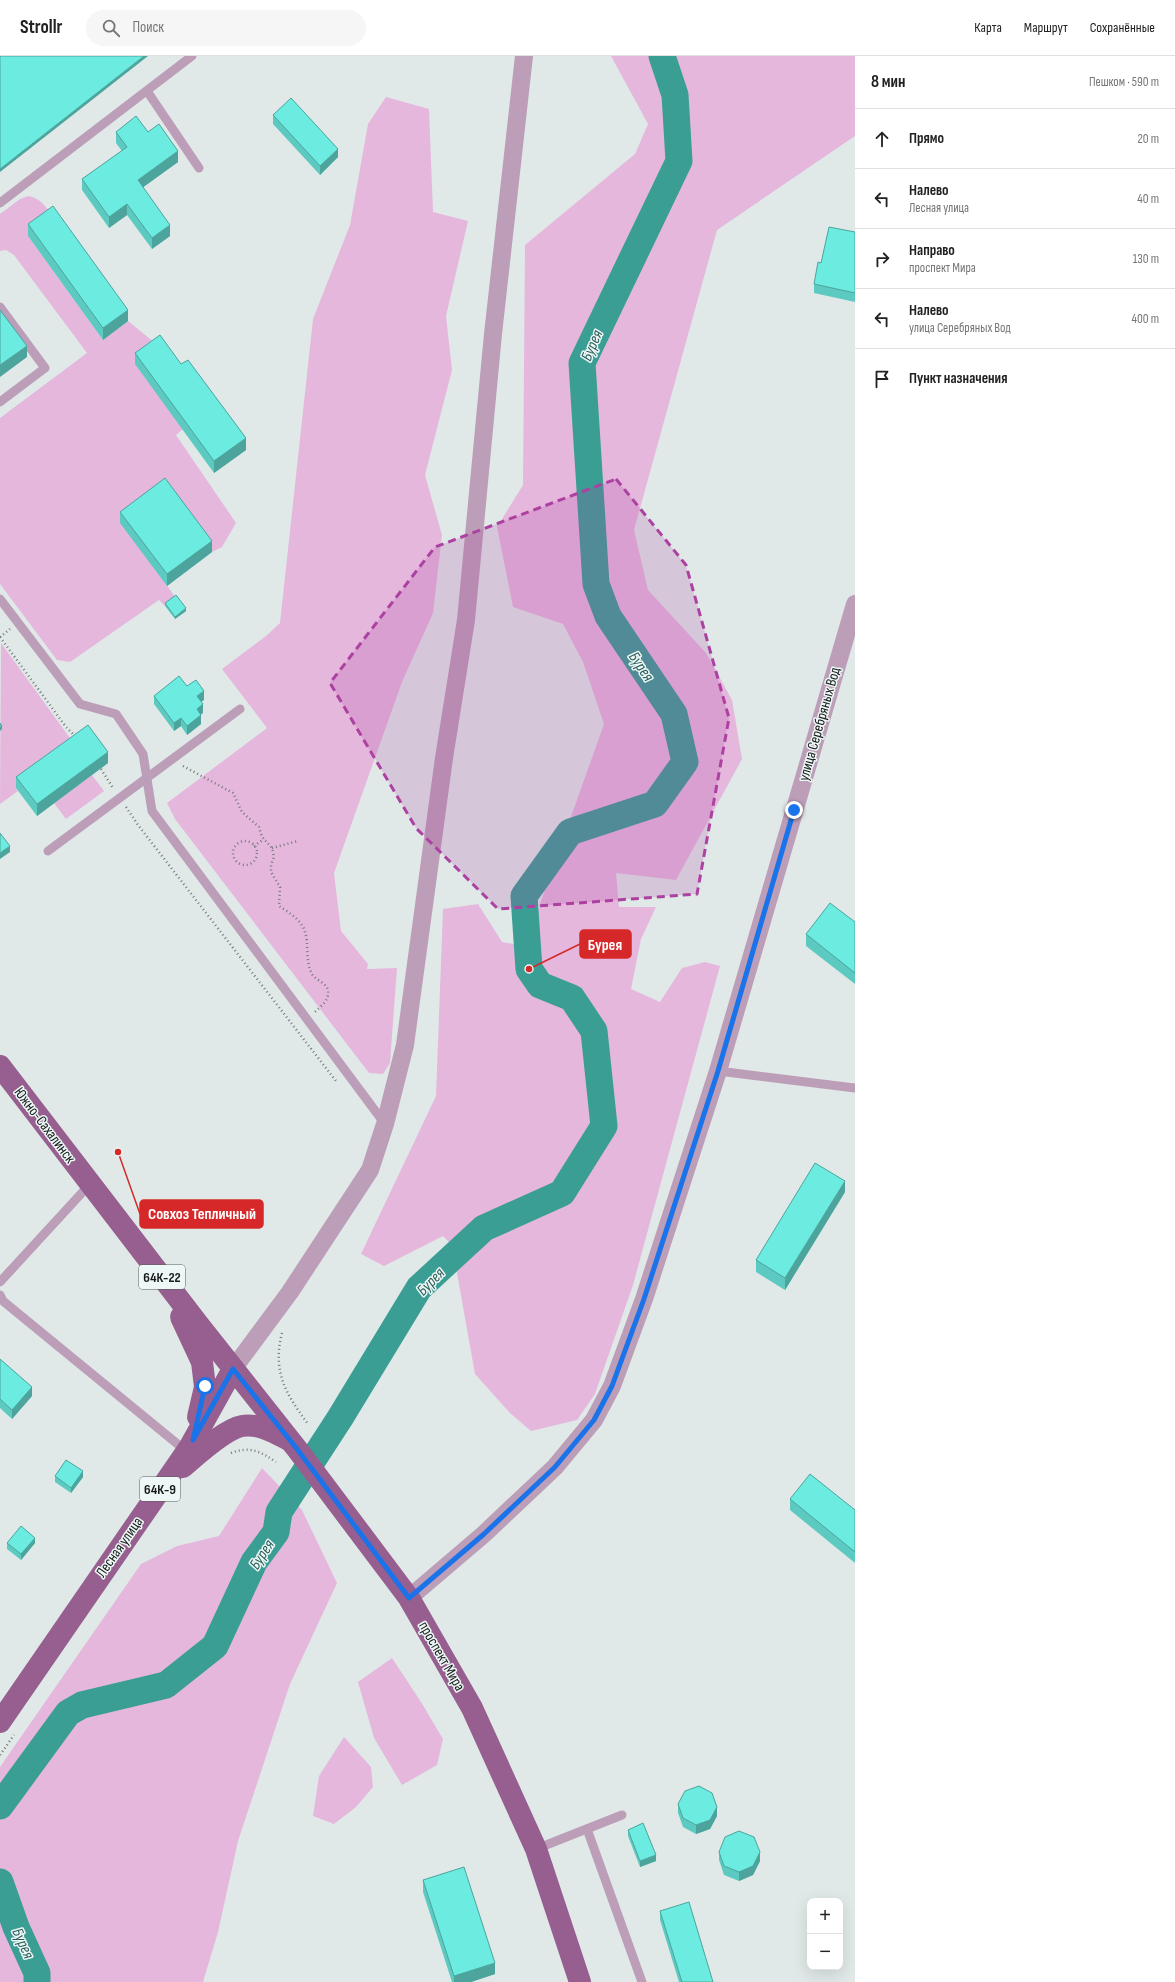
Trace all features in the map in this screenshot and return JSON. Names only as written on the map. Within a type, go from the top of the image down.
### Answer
[{"type":"main road","name":"Южно-Сахалинск","points":[[0,1066],[90,1184]]},
{"type":"main road","name":"64К-22","points":[[90,1184],[233,1369]]},
{"type":"main road","points":[[148,1259],[189,1331],[202,1362],[205,1386],[189,1446]]},
{"type":"main road","name":"проспект Мира","points":[[233,1369],[294,1445],[409,1598],[472,1708],[536,1849],[580,1982]]},
{"type":"main road","name":"Лесная улица","points":[[9,1725],[189,1446],[233,1369]]},
{"type":"main road","points":[[164,1483],[217,1438],[242,1426],[266,1428],[294,1445]]},
{"type":"street","points":[[233,1369],[290,1292],[370,1170],[385,1124],[404,1045],[444,758],[466,620],[493,334],[524,56]]},
{"type":"street","name":"улица Серебряных Вод","points":[[409,1598],[484,1534],[555,1467],[594,1420],[612,1386],[644,1299],[718,1071],[850,616],[855,604]]},
{"type":"lane","points":[[0,203],[192,56]]},
{"type":"lane","points":[[147,91],[199,168]]},
{"type":"lane","points":[[0,307],[45,368],[0,402]]},
{"type":"lane","points":[[0,599],[80,704],[116,714],[143,754],[152,811],[385,1124]]},
{"type":"lane","points":[[48,852],[240,709]]},
{"type":"lane","points":[[718,1071],[855,1088]]},
{"type":"lane","points":[[0,1282],[90,1184]]},
{"type":"lane","points":[[0,1295],[3,1301],[189,1446]]},
{"type":"lane","points":[[536,1849],[622,1815]]},
{"type":"lane","points":[[587,1830],[642,1982]]},
{"type":"path","points":[[0,637],[66,727],[81,741]]},
{"type":"path","points":[[172,760],[233,793],[242,812],[259,827],[264,839],[272,848],[274,857],[271,865],[271,872],[280,887],[279,906],[292,914],[306,932],[306,951],[313,975],[326,984],[328,994],[325,1001],[307,1019]]},
{"type":"path","points":[[101,769],[138,825],[337,1082]]},
{"type":"path","points":[[254,846],[264,839]]},
{"type":"path","points":[[272,848],[298,841]]},
{"type":"path","points":[[248,842],[254,846],[257,854],[254,861],[247,865],[237,861],[234,851],[237,845],[248,842]]},
{"type":"path","points":[[282,1333],[278,1350],[279,1368],[285,1388],[308,1424]]},
{"type":"path","points":[[227,1455],[240,1450],[260,1451],[276,1462]]},
{"type":"path","points":[[0,1755],[9,1725]]},
{"type":"highlighted area","points":[[616,479],[686,565],[729,718],[697,894],[498,909],[416,828],[330,683],[435,547]]},
{"type":"shaded area","points":[[611,56],[855,56],[855,136],[717,230],[634,530],[648,590],[706,653],[732,700],[742,759],[676,880],[616,873],[619,907],[656,907],[641,939],[631,989],[660,1002],[682,968],[705,962],[720,966],[633,1285],[595,1394],[577,1420],[531,1431],[510,1413],[475,1374],[452,1245],[443,1236],[384,1266],[361,1254],[436,1096],[443,909],[478,904],[502,942],[525,946],[604,724],[583,662],[563,624],[513,607],[497,527],[523,485],[525,245],[635,154],[648,124]]},
{"type":"shaded area","points":[[386,97],[429,109],[433,212],[468,221],[446,316],[452,370],[425,475],[442,535],[433,613],[402,682],[334,873],[341,931],[368,964],[367,969],[397,968],[390,1063],[383,1074],[369,1073],[175,819],[167,803],[267,728],[222,669],[266,636],[280,623],[313,319],[350,225],[368,124]]},
{"type":"shaded area","points":[[28,196],[40,201],[53,217],[28,236],[103,340],[128,321],[160,347],[183,429],[176,435],[236,523],[222,547],[212,552],[121,523],[176,598],[165,606],[159,600],[70,662],[57,660],[0,584],[0,418],[87,353],[14,255],[6,250],[0,251],[0,214],[20,199]]},
{"type":"shaded area","points":[[1,643],[75,745],[16,789],[18,791],[0,804]]},
{"type":"shaded area","points":[[92,775],[104,791],[66,819],[54,803]]},
{"type":"shaded area","points":[[262,1468],[302,1510],[337,1583],[290,1684],[238,1841],[218,1932],[203,1982],[0,1982],[0,1767],[141,1564],[177,1546],[219,1536]]},
{"type":"shaded area","points":[[392,1658],[443,1739],[437,1765],[402,1785],[374,1738],[358,1682]]},
{"type":"shaded area","points":[[344,1737],[371,1767],[373,1787],[356,1807],[334,1824],[313,1816],[319,1776]]},
{"type":"building","points":[[0,56],[144,56],[0,169]]},
{"type":"building","points":[[291,98],[338,149],[320,166],[273,115]]},
{"type":"building","points":[[136,116],[148,132],[159,124],[178,151],[138,180],[170,225],[152,238],[127,204],[109,217],[82,179],[127,147],[116,132]]},
{"type":"building","points":[[53,206],[128,310],[103,328],[28,224]]},
{"type":"building","points":[[829,227],[855,232],[855,293],[814,284],[818,262],[821,263]]},
{"type":"building","points":[[0,310],[27,346],[0,365]]},
{"type":"building","points":[[160,335],[181,364],[188,360],[246,438],[214,461],[135,353]]},
{"type":"building","points":[[165,478],[212,541],[167,574],[120,512]]},
{"type":"building","points":[[176,595],[186,608],[175,617],[165,603]]},
{"type":"building","points":[[179,676],[187,686],[196,680],[204,691],[197,696],[203,704],[197,709],[201,715],[187,726],[181,718],[174,723],[154,696]]},
{"type":"building","points":[[88,725],[108,752],[37,804],[16,777]]},
{"type":"building","points":[[0,833],[10,846],[0,853]]},
{"type":"building","points":[[830,903],[855,922],[855,973],[806,934]]},
{"type":"building","points":[[815,1163],[845,1181],[785,1278],[756,1260]]},
{"type":"building","points":[[0,1359],[32,1387],[12,1410],[0,1399]]},
{"type":"building","points":[[66,1460],[83,1471],[71,1488],[55,1476]]},
{"type":"building","points":[[810,1474],[855,1510],[855,1552],[790,1499]]},
{"type":"building","points":[[21,1526],[35,1538],[21,1554],[7,1543]]},
{"type":"building","points":[[699,1786],[712,1793],[717,1807],[710,1820],[696,1825],[683,1818],[678,1804],[685,1791]]},
{"type":"building","points":[[643,1823],[656,1855],[640,1861],[628,1830]]},
{"type":"building","points":[[739,1831],[754,1837],[760,1852],[753,1866],[739,1872],[724,1866],[719,1852],[725,1837]]},
{"type":"building","points":[[464,1867],[495,1963],[454,1976],[423,1880]]},
{"type":"building","points":[[689,1902],[713,1982],[682,1982],[660,1911]]},
{"type":"waterway","name":"Бурея","points":[[0,1806],[68,1713],[82,1705],[166,1685],[215,1646],[254,1562],[276,1532],[279,1512],[340,1418],[419,1288],[484,1228],[562,1193],[604,1126],[594,1031],[572,998],[540,985],[529,969],[524,896],[570,832],[655,804],[685,762],[674,714],[608,616],[596,584],[582,363],[679,161],[675,95],[662,56]]},
{"type":"waterway","name":"Бурея","points":[[0,1882],[16,1927],[37,1973],[37,1982]]},
{"type":"place","name":"Бурея","points":[[529,969]]},
{"type":"place","name":"Совхоз Тепличный","points":[[118,1152]]},
{"type":"route","points":[[205,1386],[193,1440],[233,1369],[297,1449],[409,1598],[484,1534],[555,1467],[594,1420],[612,1386],[644,1299],[718,1071],[794,810]]}]
